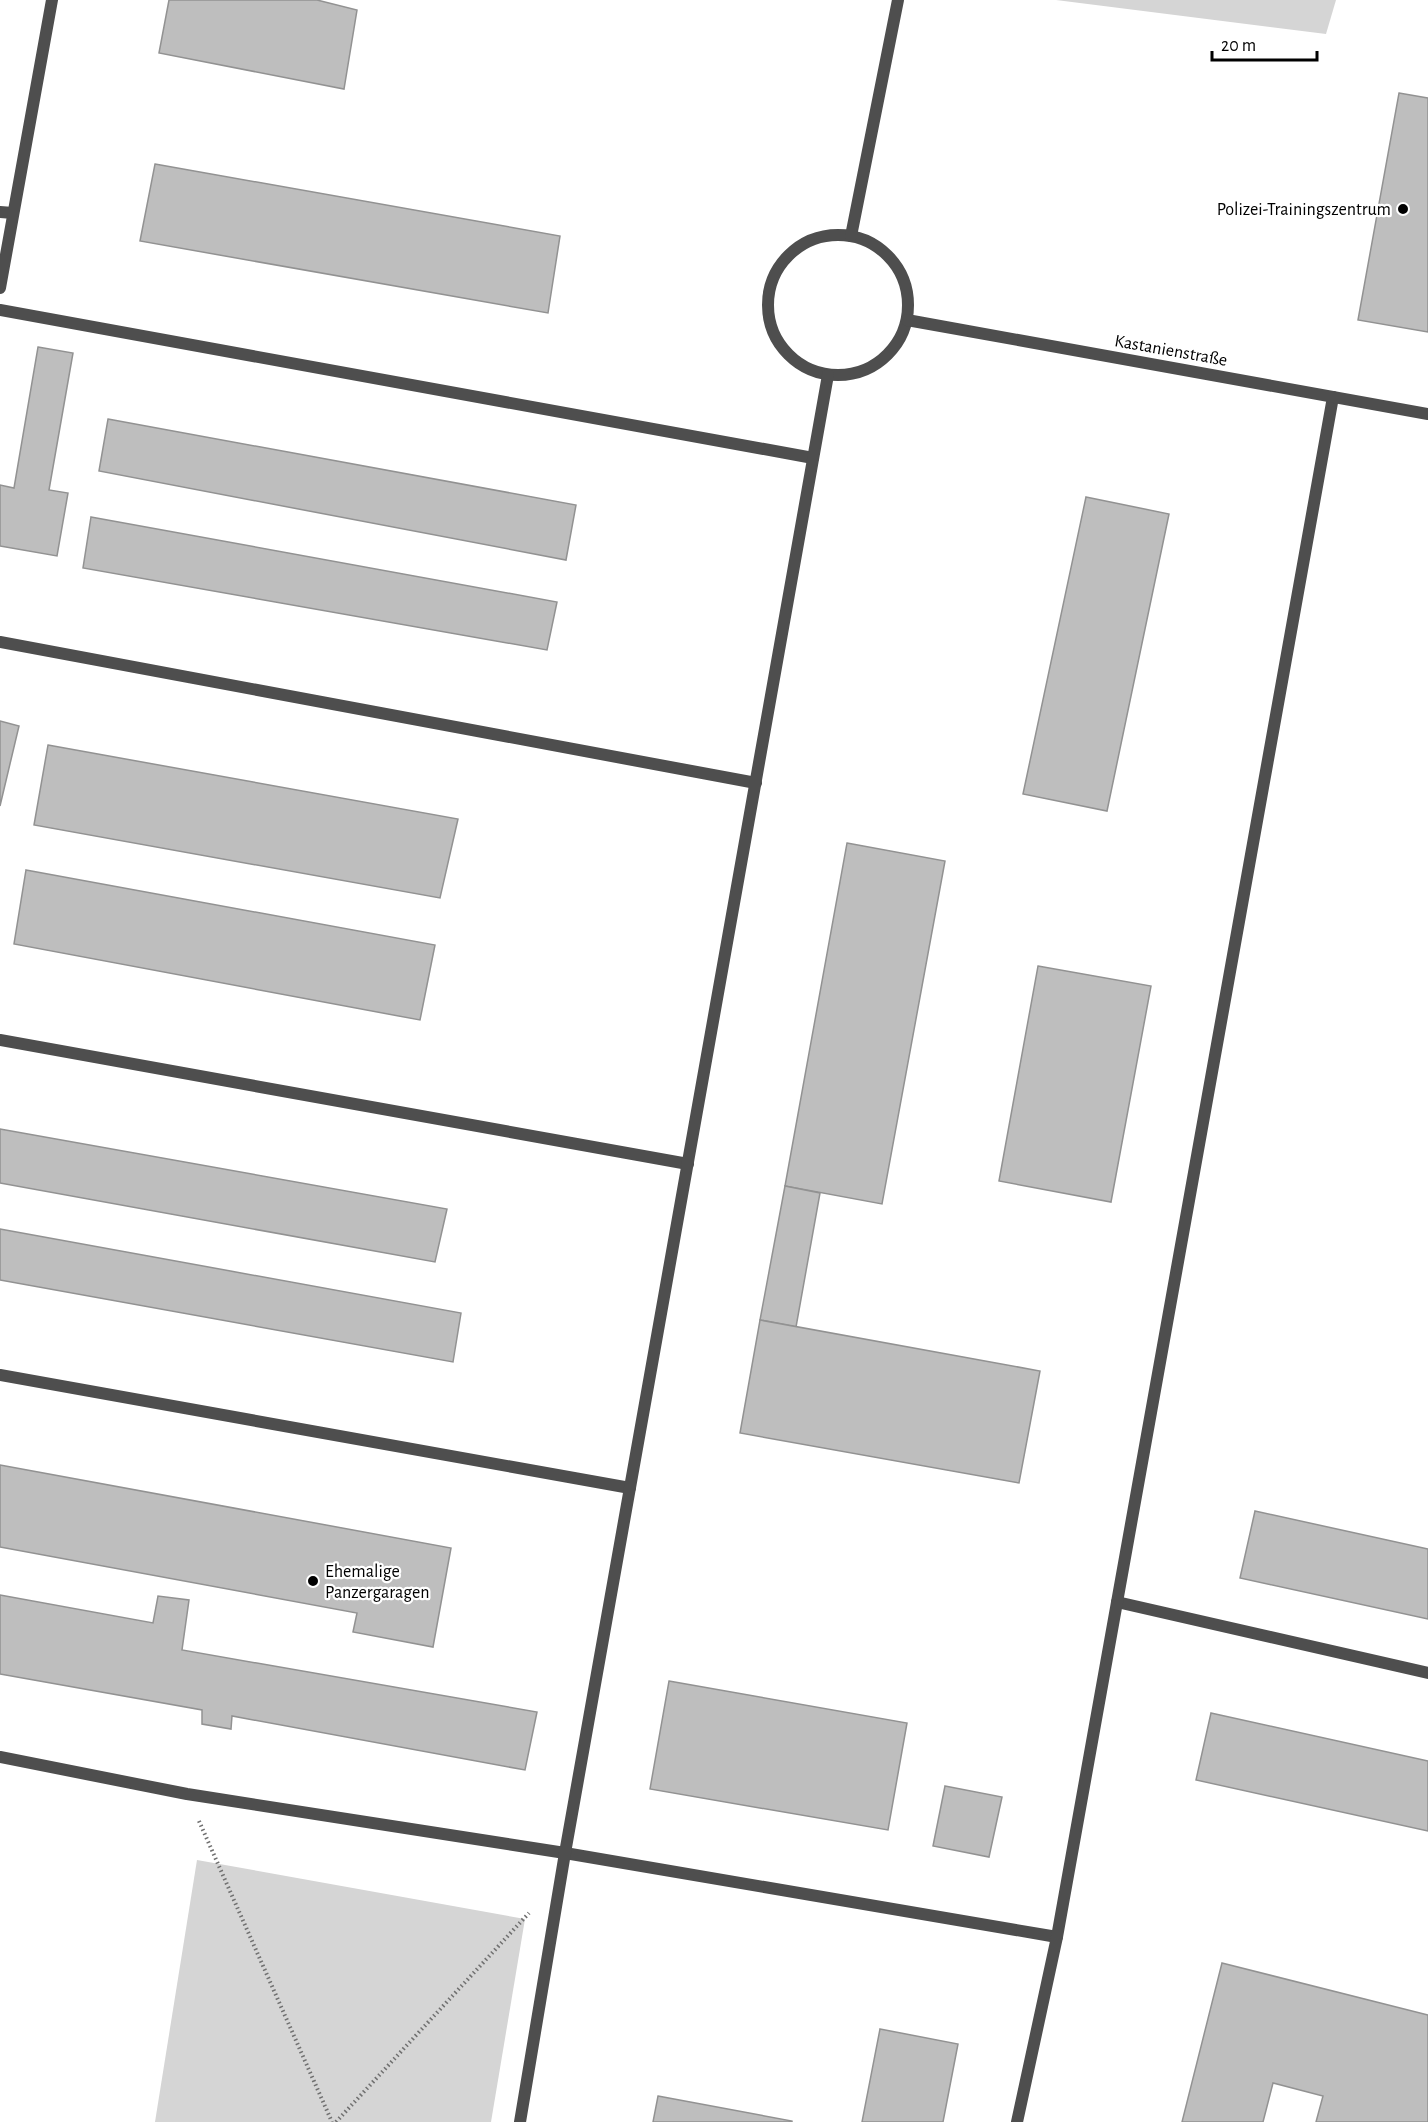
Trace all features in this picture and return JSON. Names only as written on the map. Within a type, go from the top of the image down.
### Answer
[{"type":"street","points":[[0,288],[52,0]]},
{"type":"street","points":[[851,236],[898,0]]},
{"type":"street","points":[[0,212],[13,213]]},
{"type":"street","points":[[828,235],[851,236],[872,243],[890,257],[903,276],[908,298],[907,320],[897,345],[878,363],[854,374],[828,375],[807,369],[789,356],[776,338],[769,316],[768,294],[776,273],[789,255],[807,242],[828,235]]},
{"type":"street","points":[[0,310],[813,458]]},
{"type":"street","name":"Kastanienstraße","points":[[907,320],[1428,414]]},
{"type":"street","points":[[520,2122],[565,1853],[828,375]]},
{"type":"street","points":[[1017,2122],[1057,1937],[1333,397]]},
{"type":"street","points":[[0,642],[756,783]]},
{"type":"street","points":[[0,1040],[688,1164]]},
{"type":"street","points":[[0,1376],[630,1488]]},
{"type":"street","points":[[1117,1602],[1428,1672]]},
{"type":"street","points":[[0,1757],[187,1794],[565,1853],[1057,1937]]},
{"type":"path","points":[[187,1794],[334,2122],[531,1910]]},
{"type":"shaded area","points":[[1056,0],[1336,0],[1326,34]]},
{"type":"shaded area","points":[[197,1860],[525,1919],[491,2122],[155,2122]]},
{"type":"building","points":[[169,0],[317,0],[357,10],[344,89],[159,53]]},
{"type":"building","name":"Polizei-Trainingszentrum","points":[[1399,93],[1428,98],[1428,332],[1358,320]]},
{"type":"building","points":[[155,164],[560,236],[548,313],[140,241]]},
{"type":"building","points":[[38,347],[73,353],[49,490],[68,493],[57,556],[0,546],[0,485],[14,488]]},
{"type":"building","points":[[108,419],[576,505],[566,560],[99,471]]},
{"type":"building","points":[[1086,497],[1169,514],[1107,811],[1023,794]]},
{"type":"building","points":[[91,517],[557,602],[547,650],[83,568]]},
{"type":"building","points":[[0,721],[19,726],[0,806]]},
{"type":"building","points":[[48,745],[458,819],[440,898],[34,825]]},
{"type":"building","points":[[847,843],[945,861],[882,1204],[785,1186]]},
{"type":"building","points":[[26,870],[435,945],[420,1020],[14,944]]},
{"type":"building","points":[[1038,966],[1151,986],[1111,1202],[999,1181]]},
{"type":"building","points":[[0,1129],[447,1209],[435,1262],[0,1183]]},
{"type":"building","points":[[785,1186],[820,1193],[796,1327],[760,1320]]},
{"type":"building","points":[[0,1229],[461,1313],[453,1362],[0,1280]]},
{"type":"building","points":[[760,1320],[1040,1371],[1019,1483],[740,1433]]},
{"type":"building","name":"Ehemalige Panzergaragen","points":[[0,1465],[451,1548],[433,1647],[353,1632],[357,1613],[0,1547]]},
{"type":"building","points":[[1255,1511],[1428,1549],[1428,1619],[1240,1578]]},
{"type":"building","points":[[0,1595],[153,1623],[158,1596],[189,1600],[182,1650],[537,1712],[525,1770],[232,1716],[231,1729],[202,1724],[202,1710],[0,1674]]},
{"type":"building","points":[[669,1681],[907,1723],[888,1830],[650,1789]]},
{"type":"building","points":[[1211,1713],[1428,1761],[1428,1831],[1196,1780]]},
{"type":"building","points":[[945,1786],[1002,1797],[989,1857],[933,1846]]},
{"type":"building","points":[[1222,1963],[1428,2015],[1428,2122],[1316,2122],[1323,2096],[1273,2083],[1263,2122],[1182,2122]]},
{"type":"building","points":[[880,2029],[958,2044],[943,2122],[862,2122]]},
{"type":"building","points":[[658,2096],[792,2121],[792,2122],[653,2122]]},
{"type":"place","name":"Polizei-Trainingszentrum","points":[[1403,209]]},
{"type":"place","name":"Ehemalige Panzergaragen","points":[[313,1581]]}]
